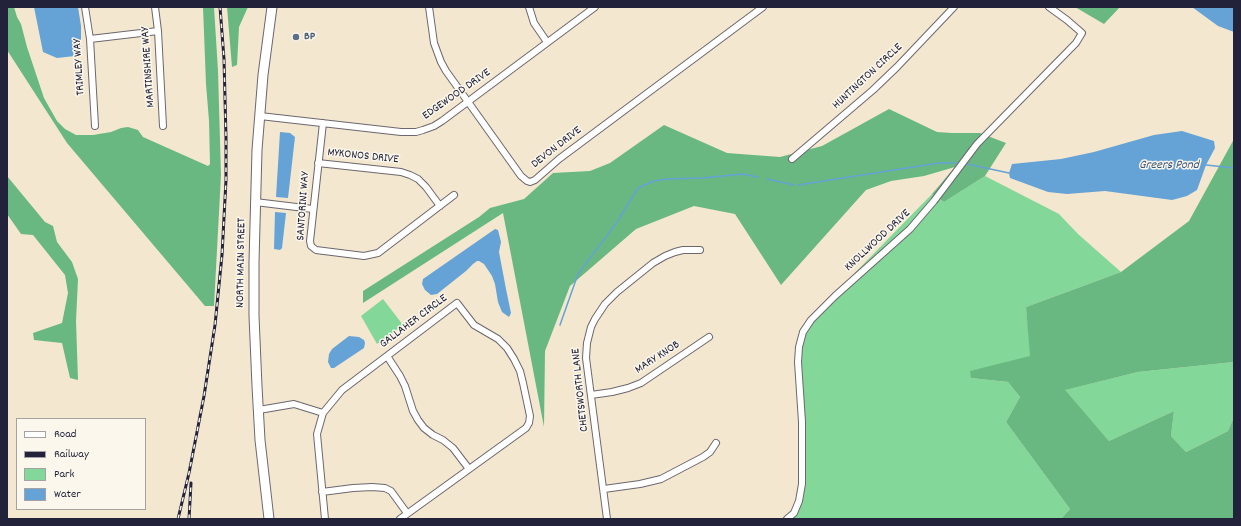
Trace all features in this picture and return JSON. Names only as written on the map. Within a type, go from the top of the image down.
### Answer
[{"type":"main road","name":"NORTH MAIN STREET","points":[[269,519],[261,446],[254,316],[257,150],[263,75],[272,7]]},
{"type":"street","name":"TRIMLEY WAY","points":[[86,7],[90,39],[95,126]]},
{"type":"street","name":"MARTINSHIRE WAY","points":[[155,7],[158,30],[163,126]]},
{"type":"street","name":"DEVON DRIVE","points":[[429,7],[432,34],[437,53],[446,71],[521,176],[527,181],[532,182],[559,159],[763,7]]},
{"type":"street","points":[[529,7],[534,23],[547,42]]},
{"type":"street","name":"EDGEWOOD DRIVE","points":[[260,116],[401,132],[416,132],[423,130],[434,126],[468,102],[595,7]]},
{"type":"street","name":"HUNTINGTON CIRCLE","points":[[792,159],[873,90],[954,7]]},
{"type":"street","name":"KNOLLWOOD DRIVE","points":[[787,519],[794,513],[799,501],[802,484],[802,422],[798,362],[799,348],[803,332],[811,320],[835,296],[910,229],[934,201],[977,144],[1076,43],[1082,34],[1067,20],[1049,7]]},
{"type":"street","points":[[90,39],[158,30]]},
{"type":"street","name":"SANTORINI WAY","points":[[323,123],[310,241],[311,246],[316,250],[364,256],[378,253],[454,194]]},
{"type":"street","name":"MYKONOS DRIVE","points":[[318,163],[401,172],[410,175],[418,179],[426,187],[440,206]]},
{"type":"street","points":[[255,202],[313,208]]},
{"type":"street","name":"CHETSWORTH LANE","points":[[607,519],[586,358],[586,348],[591,327],[600,310],[617,292],[660,258],[683,250],[700,250]]},
{"type":"street","name":"GALLAHER CIRCLE","points":[[325,519],[317,434],[323,413],[342,390],[457,303],[474,325],[498,339],[507,348],[520,371],[530,416],[529,423],[526,428],[400,519]]},
{"type":"street","name":"MARY KNOB","points":[[592,395],[622,390],[641,383],[709,337]]},
{"type":"street","points":[[387,356],[400,376],[413,411],[418,420],[424,428],[453,448],[469,469]]},
{"type":"street","points":[[259,410],[294,404],[323,413]]},
{"type":"street","points":[[604,489],[640,484],[661,479],[703,457],[710,452],[716,443]]},
{"type":"street","points":[[322,492],[353,488],[385,488],[391,491],[407,513]]},
{"type":"green space","points":[[7,7],[14,7],[21,24],[44,98],[57,121],[65,129],[76,135],[93,135],[128,127],[138,130],[143,137],[208,166],[210,164],[209,121],[203,7],[214,7],[218,71],[221,175],[214,306],[205,306],[67,143],[7,50]]},
{"type":"green space","points":[[227,7],[248,7],[239,27],[237,65],[232,67]]},
{"type":"green space","points":[[1075,7],[1120,7],[1104,24]]},
{"type":"green space","points":[[889,109],[937,132],[980,133],[1006,143],[985,176],[944,202],[932,194],[955,167],[924,176],[891,181],[866,190],[781,285],[735,214],[694,206],[636,229],[570,286],[545,351],[544,427],[503,213],[363,303],[363,291],[479,217],[490,208],[524,199],[553,173],[590,171],[610,163],[664,125],[727,153],[780,157],[822,146]]},
{"type":"green space","points":[[1234,139],[1234,362],[1138,372],[1065,390],[1109,441],[1174,411],[1171,436],[1186,452],[1228,431],[1234,417],[1234,519],[1061,519],[1070,509],[1006,422],[1020,397],[1008,382],[971,378],[970,371],[1030,356],[1026,307],[1121,272],[1189,221]]},
{"type":"green space","points":[[7,176],[45,222],[53,226],[57,242],[72,262],[78,279],[76,321],[78,380],[70,378],[62,343],[34,340],[33,333],[62,323],[68,293],[65,275],[33,235],[21,234],[7,214]]},
{"type":"green space","points":[[985,176],[1059,214],[1078,234],[1121,272],[1026,307],[1031,356],[971,378],[1008,382],[1020,397],[1006,422],[1070,509],[1061,519],[784,519],[797,507],[805,441],[800,329],[932,194],[944,202]]},
{"type":"green space","points":[[383,299],[403,325],[377,344],[361,316]]},
{"type":"green space","points":[[1234,362],[1234,417],[1228,431],[1186,452],[1171,436],[1174,411],[1109,441],[1064,390],[1138,372]]},
{"type":"water","points":[[34,7],[78,7],[81,26],[81,45],[75,56],[57,58],[43,52]]},
{"type":"water","points":[[1192,7],[1234,7],[1234,32],[1218,26]]},
{"type":"water","name":"Greers Pond","points":[[1182,131],[1214,141],[1215,148],[1206,165],[1197,190],[1187,196],[1172,200],[1105,191],[1067,194],[1048,192],[1010,178],[1009,173],[1012,164],[1061,159],[1094,152],[1154,135]]},
{"type":"water","points":[[280,132],[290,133],[295,137],[288,198],[276,197]]},
{"type":"water","points":[[275,212],[286,213],[282,248],[280,250],[274,249]]},
{"type":"water","points":[[495,229],[498,230],[501,242],[499,252],[511,313],[509,317],[502,312],[492,276],[484,264],[479,261],[473,264],[437,294],[431,295],[425,290],[422,284],[423,279]]},
{"type":"water","points":[[349,336],[359,337],[364,340],[364,348],[334,368],[331,368],[328,362],[329,354],[332,349]]},
{"type":"waterway","points":[[798,185],[939,163],[957,163]]},
{"type":"waterway","points":[[967,164],[1009,173]]},
{"type":"waterway","points":[[1206,165],[1234,168]]},
{"type":"waterway","points":[[560,325],[578,274],[617,222],[638,188],[654,181],[667,179],[703,178],[742,174],[758,177]]},
{"type":"waterway","points":[[767,179],[794,185]]},
{"type":"railway","points":[[178,519],[189,473],[204,396],[215,325],[222,255],[226,180],[226,138],[224,59],[220,7]]},
{"type":"railway","points":[[189,519],[191,483]]},
{"type":"place","name":"BP","points":[[296,37]]}]
